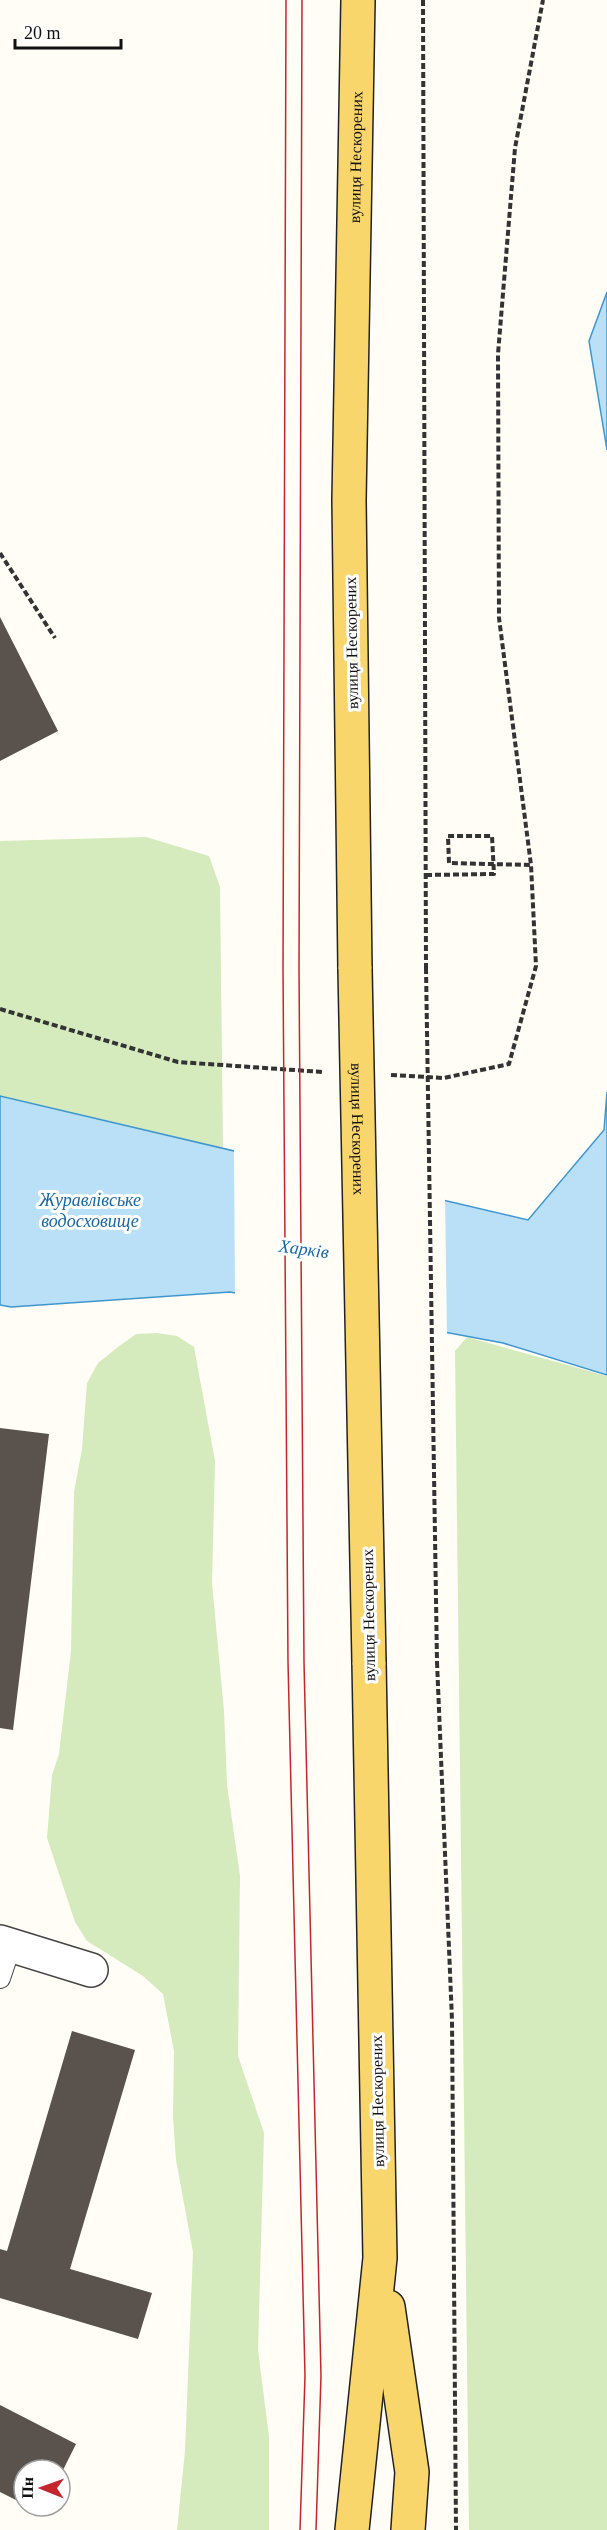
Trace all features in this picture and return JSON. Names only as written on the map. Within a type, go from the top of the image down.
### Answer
[{"type":"main road","name":"вулиця Нескорених","points":[[352,2530],[360,2472],[380,2258],[355,969],[349,500],[358,0]]},
{"type":"main road","name":"вулиця Нескорених","points":[[380,2258],[412,2472],[408,2530]]},
{"type":"main road","points":[[360,2472],[363,2530]]},
{"type":"main road","points":[[412,2472],[419,2530]]},
{"type":"street","points":[[5,1943],[91,1970]]},
{"type":"lane","points":[[0,1978],[5,1943]]},
{"type":"path","points":[[423,0],[426,969],[437,1662],[452,2020],[456,2530]]},
{"type":"path","points":[[386,1075],[444,1078],[509,1064],[536,966],[531,865],[499,618],[498,354],[515,148],[543,0]]},
{"type":"path","points":[[0,553],[55,638]]},
{"type":"path","points":[[426,875],[494,874],[494,865],[493,855],[492,836],[448,836],[449,863],[473,864],[484,864],[496,864],[531,865]]},
{"type":"path","points":[[0,1009],[178,1062],[328,1072]]},
{"type":"green space","points":[[146,837],[209,856],[220,887],[223,1148],[0,1096],[0,841]]},
{"type":"green space","points":[[157,1333],[177,1336],[194,1347],[215,1461],[212,1583],[224,1711],[227,1785],[240,1876],[238,2056],[264,2133],[258,2350],[269,2437],[269,2530],[177,2530],[185,2451],[193,2252],[176,2160],[173,2117],[174,2051],[163,1994],[143,1976],[87,1941],[75,1922],[47,1838],[52,1775],[59,1754],[71,1651],[74,1492],[82,1449],[87,1383],[98,1363],[136,1334]]},
{"type":"green space","points":[[467,1337],[607,1376],[607,2530],[469,2530],[455,1351]]},
{"type":"water","points":[[607,292],[607,450],[589,341]]},
{"type":"water","name":"Журавлівське водосховище","points":[[607,1092],[607,1375],[503,1343],[230,1292],[11,1307],[0,1305],[0,1096],[528,1220],[604,1130]]},
{"type":"pier","points":[[234,1148],[445,1197],[447,1336],[235,1296]]},
{"type":"building","points":[[0,617],[58,731],[0,761]]},
{"type":"building","points":[[0,1428],[49,1434],[13,1730],[0,1728]]},
{"type":"building","points":[[72,2031],[135,2050],[70,2269],[152,2293],[138,2339],[0,2298],[0,2249],[7,2251]]},
{"type":"building","points":[[0,2405],[76,2444],[69,2458],[12,2458],[12,2498],[0,2492]]},
{"type":"tram line","points":[[286,0],[283,969],[288,1662],[305,2376],[300,2530]]},
{"type":"tram line","points":[[302,0],[299,969],[304,1662],[321,2376],[316,2530]]},
{"type":"water label","name":"Харків","points":[[304,1249]]}]
